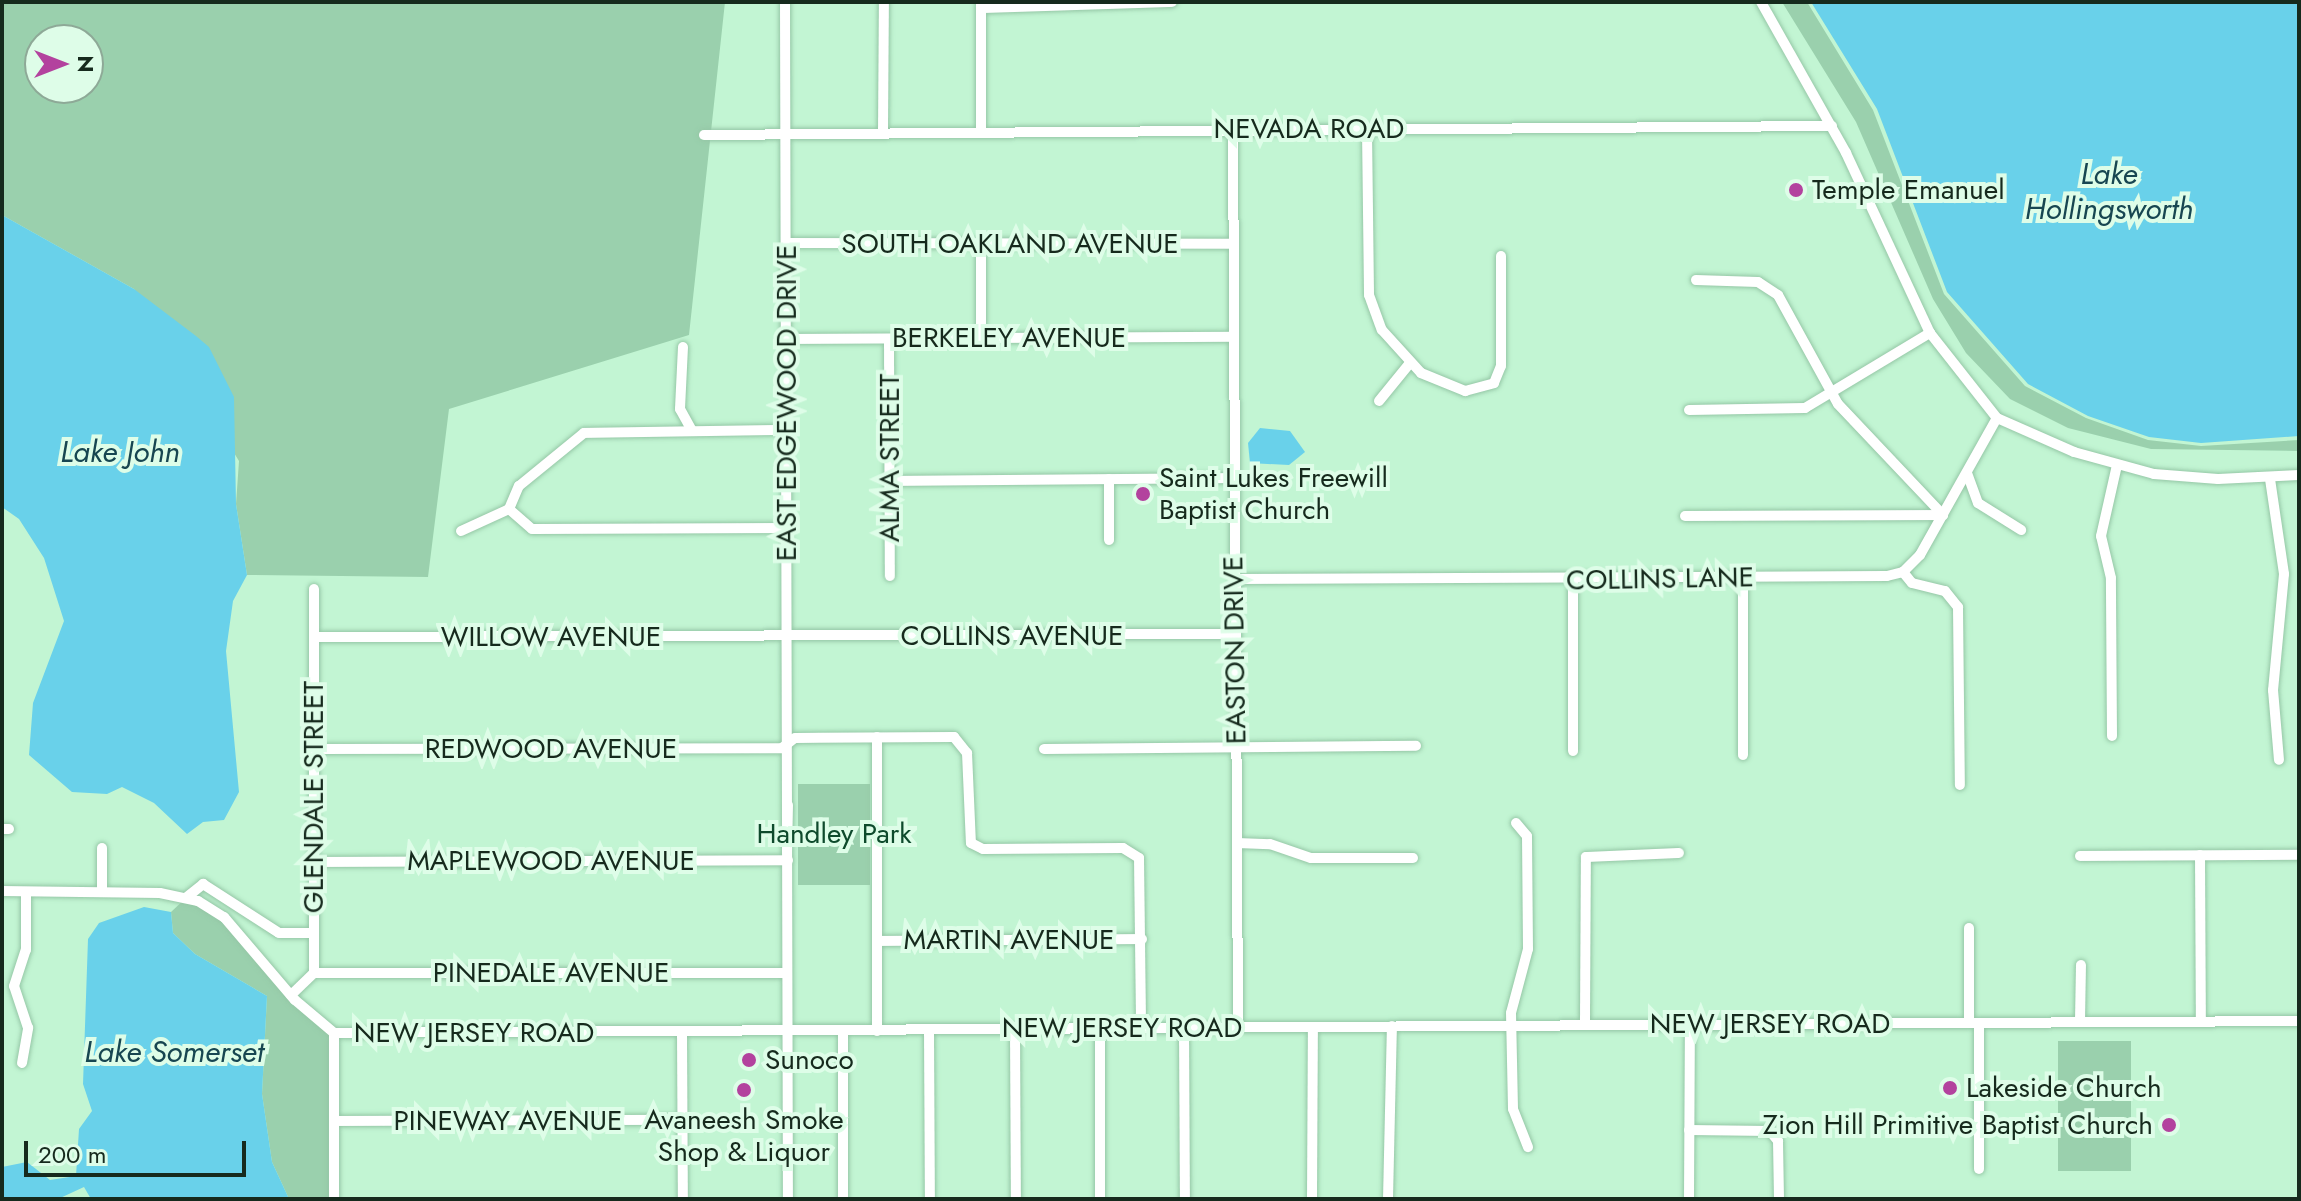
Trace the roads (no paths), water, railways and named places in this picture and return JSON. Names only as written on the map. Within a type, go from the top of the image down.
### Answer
[{"type":"street","name":"EAST EDGEWOOD DRIVE","points":[[785,2],[788,1199]]},
{"type":"street","points":[[883,131],[884,2]]},
{"type":"street","points":[[981,130],[981,5],[1172,2]]},
{"type":"street","points":[[1761,2],[1832,126],[1930,333],[1997,418],[2117,465],[2172,477],[2270,479],[2299,475]]},
{"type":"street","name":"NEVADA ROAD","points":[[704,135],[785,131],[1832,126]]},
{"type":"street","name":"EASTON DRIVE","points":[[1233,129],[1238,1027]]},
{"type":"street","points":[[1367,130],[1369,295],[1382,330],[1410,363],[1465,391],[1494,383],[1501,366],[1501,256]]},
{"type":"street","name":"SOUTH OAKLAND AVENUE","points":[[786,243],[1234,244]]},
{"type":"street","points":[[981,243],[981,338]]},
{"type":"street","points":[[1696,280],[1768,286],[1832,393],[1943,515]]},
{"type":"street","points":[[1689,410],[1794,410],[1832,393],[1930,333]]},
{"type":"street","name":"BERKELEY AVENUE","points":[[786,339],[1233,337]]},
{"type":"street","name":"ALMA STREET","points":[[889,339],[890,576]]},
{"type":"street","points":[[683,347],[680,409],[692,431]]},
{"type":"street","points":[[1379,401],[1410,363]]},
{"type":"street","points":[[1960,785],[1958,607],[1945,591],[1912,583],[1903,572],[1943,515],[1997,418]]},
{"type":"street","points":[[461,531],[509,509],[519,486],[576,436],[786,430]]},
{"type":"street","points":[[2112,736],[2111,578],[2101,536],[2117,465]]},
{"type":"street","points":[[1967,473],[1978,503],[2021,530]]},
{"type":"street","points":[[890,481],[1234,478]]},
{"type":"street","points":[[1109,479],[1109,540]]},
{"type":"street","points":[[2270,479],[2284,574],[2285,618],[2273,690],[2279,760]]},
{"type":"street","points":[[509,509],[532,529],[787,528]]},
{"type":"street","points":[[1685,516],[1943,515]]},
{"type":"street","name":"COLLINS LANE","points":[[1235,579],[1743,578],[1903,572]]},
{"type":"street","points":[[1743,578],[1743,755]]},
{"type":"street","points":[[1573,579],[1573,751]]},
{"type":"street","name":"GLENDALE STREET","points":[[314,589],[314,973]]},
{"type":"street","name":"COLLINS AVENUE","points":[[788,637],[1236,634]]},
{"type":"street","name":"WILLOW AVENUE","points":[[314,637],[788,637]]},
{"type":"street","points":[[877,737],[877,1031]]},
{"type":"street","name":"REDWOOD AVENUE","points":[[313,749],[787,744],[795,738],[954,737],[965,745],[968,837],[977,847],[1136,853],[1142,864],[1142,939]]},
{"type":"street","points":[[1044,749],[1416,746]]},
{"type":"street","points":[[1516,823],[1527,836],[1528,949],[1511,1025],[1513,1109],[1528,1147]]},
{"type":"street","points":[[1237,843],[1270,844],[1311,858],[1413,858]]},
{"type":"street","points":[[102,848],[102,892]]},
{"type":"street","points":[[1585,1024],[1586,857],[1679,853]]},
{"type":"street","points":[[2200,855],[2201,1021]]},
{"type":"street","points":[[2080,856],[2299,855]]},
{"type":"street","name":"MAPLEWOOD AVENUE","points":[[314,862],[788,856]]},
{"type":"street","points":[[187,897],[203,884],[279,933],[314,933]]},
{"type":"street","name":"NEW JERSEY ROAD","points":[[2,891],[187,897],[224,917],[291,995],[334,1033],[2299,1021]]},
{"type":"street","points":[[22,1063],[28,1028],[14,986],[26,950],[26,892]]},
{"type":"street","points":[[1969,928],[1979,1169]]},
{"type":"street","points":[[1141,1027],[1142,939]]},
{"type":"street","name":"MARTIN AVENUE","points":[[877,941],[1142,939]]},
{"type":"street","points":[[2080,1021],[2081,965]]},
{"type":"street","points":[[291,995],[314,973]]},
{"type":"street","name":"PINEDALE AVENUE","points":[[314,973],[787,973]]},
{"type":"street","points":[[1689,1199],[1690,1024]]},
{"type":"street","points":[[1381,1199],[1388,1199],[1392,1026]]},
{"type":"street","points":[[1184,1027],[1185,1199]]},
{"type":"street","points":[[1312,1199],[1313,1027]]},
{"type":"street","points":[[1100,1028],[1100,1199]]},
{"type":"street","points":[[1015,1029],[1016,1199]]},
{"type":"street","points":[[929,1030],[930,1199]]},
{"type":"street","points":[[682,1032],[683,1199]]},
{"type":"street","points":[[843,1032],[843,1199]]},
{"type":"street","points":[[334,1033],[334,1199]]},
{"type":"street","name":"PINEWAY AVENUE","points":[[334,1121],[683,1120]]},
{"type":"street","points":[[1689,1130],[1770,1131],[1778,1141],[1779,1199]]},
{"type":"water","name":"Lake Hollingsworth","points":[[1811,2],[2299,2],[2299,436],[2201,443],[2149,437],[2088,416],[2028,384],[1947,292],[1877,109]]},
{"type":"water","name":"Lake John","points":[[2,215],[134,289],[196,336],[209,347],[234,397],[236,504],[247,575],[233,601],[226,651],[239,792],[224,820],[203,822],[187,834],[154,803],[122,787],[107,794],[72,792],[29,755],[33,703],[64,621],[44,558],[19,519],[2,507]]},
{"type":"water","points":[[1260,428],[1290,431],[1305,452],[1289,465],[1250,463],[1248,443]]},
{"type":"water","name":"Lake Somerset","points":[[144,907],[171,912],[173,933],[195,954],[267,996],[262,1094],[272,1162],[289,1199],[91,1199],[84,1187],[58,1199],[2,1199],[2,1167],[27,1162],[50,1180],[76,1176],[79,1129],[92,1111],[83,1084],[88,939],[99,923]]},
{"type":"place","name":"Temple Emanuel","points":[[1796,190]]},
{"type":"place","name":"Saint Lukes Freewill Baptist Church","points":[[1143,494]]},
{"type":"place","name":"Sunoco","points":[[749,1060]]},
{"type":"place","name":"Lakeside Church","points":[[1950,1088]]},
{"type":"place","name":"Avaneesh Smoke Shop & Liquor","points":[[744,1090]]},
{"type":"place","name":"Zion Hill Primitive Baptist Church","points":[[2169,1125]]},
{"type":"park label","name":"Handley Park","points":[[834,834]]}]
